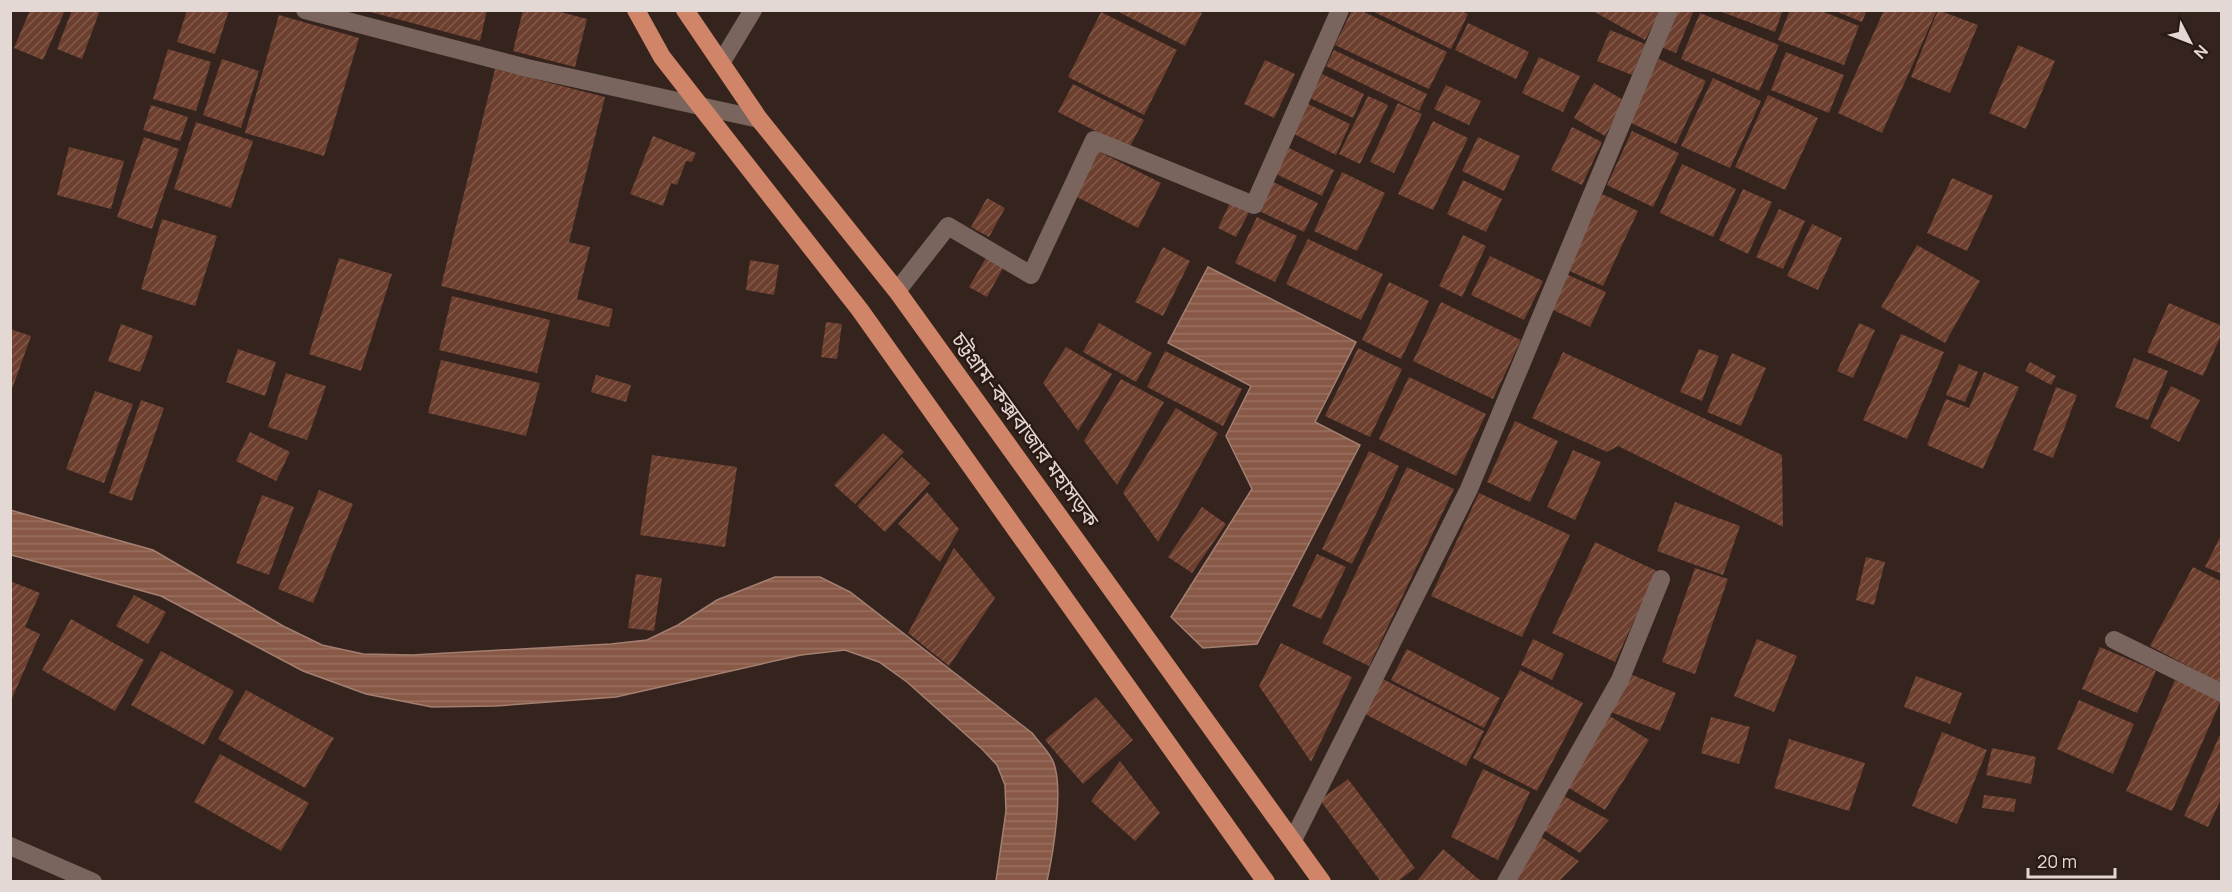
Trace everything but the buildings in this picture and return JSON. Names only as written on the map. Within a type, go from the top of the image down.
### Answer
[{"type":"highway","points":[[636,10],[662,57],[860,310],[1266,882]]},
{"type":"highway","name":"চট্টগ্রাম-কক্সবাজার মহাসড়ক","points":[[685,10],[759,119],[897,291],[1322,882]]},
{"type":"street","points":[[305,10],[527,68],[759,119]]},
{"type":"street","points":[[721,63],[753,10]]},
{"type":"street","points":[[897,291],[948,226],[1031,275],[1094,140],[1254,206],[1340,10]]},
{"type":"street","points":[[1293,840],[1469,489],[1669,10]]},
{"type":"street","points":[[1506,882],[1620,680],[1661,579]]},
{"type":"street","points":[[2115,640],[2222,693]]},
{"type":"street","points":[[10,846],[93,882]]},
{"type":"shaded area","points":[[1208,267],[1356,342],[1315,422],[1360,445],[1257,644],[1203,648],[1171,617],[1252,489],[1226,436],[1251,386],[1168,343]]},
{"type":"shaded area","points":[[10,510],[153,550],[283,626],[322,645],[363,654],[412,655],[647,640],[678,625],[717,600],[775,577],[820,577],[850,592],[1032,733],[1048,752],[1056,770],[1058,801],[1055,837],[1047,881],[996,881],[1006,811],[1005,785],[997,765],[907,682],[879,662],[845,650],[801,655],[616,697],[495,706],[432,707],[366,694],[303,671],[161,596],[11,555]]}]
